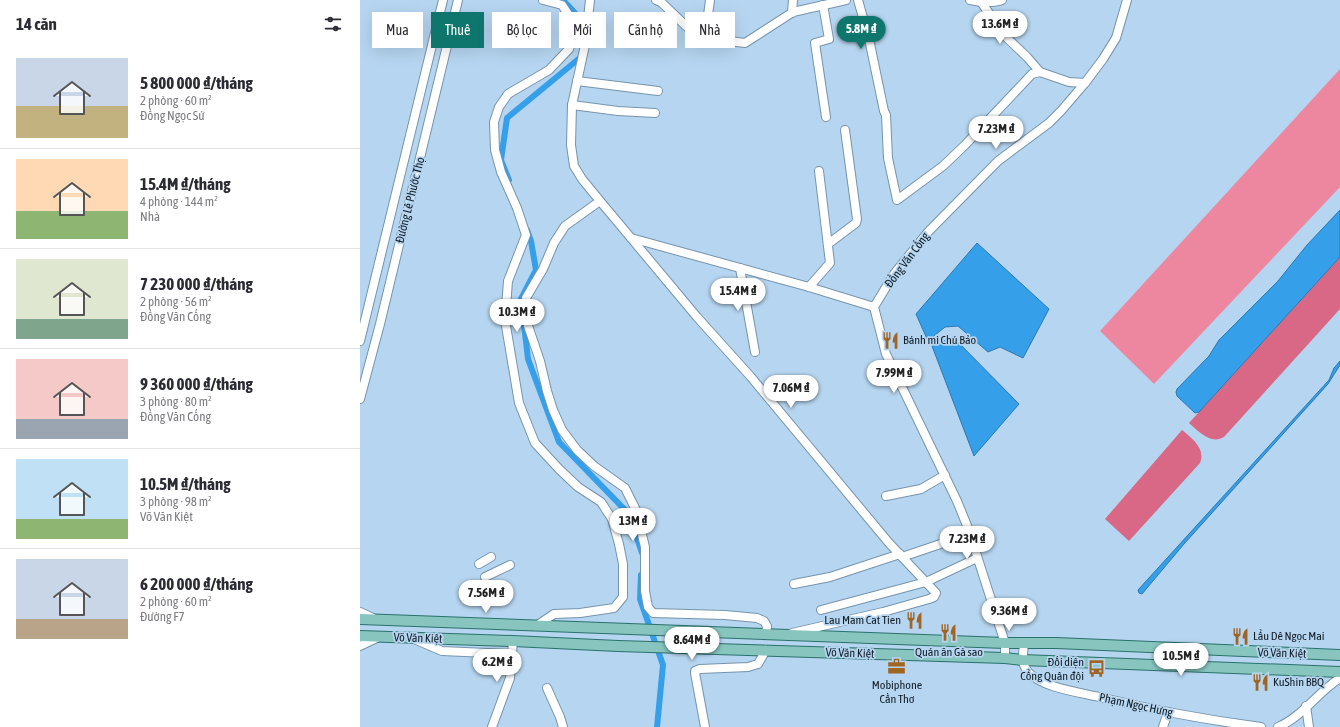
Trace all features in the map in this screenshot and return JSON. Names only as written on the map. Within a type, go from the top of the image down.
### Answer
[{"type":"main road","name":"Võ Văn Kiệt","points":[[360,619],[379,621],[678,632],[1005,643],[1056,643],[1340,655]]},
{"type":"main road","name":"Võ Văn Kiệt","points":[[360,636],[1005,658],[1022,660],[1340,672]]},
{"type":"street","name":"Đường Lê Phước Thọ","points":[[360,341],[443,0]]},
{"type":"street","name":"Đường Lê Phước Thọ","points":[[360,399],[382,316],[458,0]]},
{"type":"street","points":[[536,626],[554,614],[580,613],[614,608],[623,597],[623,564],[612,519],[601,502],[578,487],[559,469],[536,443],[519,403],[505,320],[508,281],[526,235],[518,208],[501,172],[495,150],[494,122],[499,107],[508,94],[549,70],[569,49],[574,32],[570,18],[562,5],[543,0]]},
{"type":"street","points":[[590,0],[585,45],[572,105],[571,145],[574,166],[582,179],[697,317],[755,381],[901,555],[936,593],[934,597],[929,599],[783,635]]},
{"type":"street","points":[[656,0],[661,2],[685,25]]},
{"type":"street","points":[[708,12],[710,0]]},
{"type":"street","points":[[792,13],[793,0]]},
{"type":"street","points":[[735,42],[745,43],[792,13],[835,1],[846,0]]},
{"type":"street","points":[[858,0],[869,39],[886,115],[888,158],[897,200],[943,166],[966,145],[1028,77],[1032,74],[1040,72]]},
{"type":"street","points":[[970,0],[981,2],[998,2],[1002,0]]},
{"type":"street","name":"Đồng Văn Cống","points":[[874,307],[894,274],[928,232],[998,161],[1049,123],[1085,84],[1116,38],[1128,0]]},
{"type":"street","points":[[981,2],[1006,37],[1040,72],[1069,82],[1085,84]]},
{"type":"street","points":[[823,5],[830,39],[815,43],[826,117]]},
{"type":"street","points":[[577,81],[658,91]]},
{"type":"street","points":[[572,105],[618,111],[655,113]]},
{"type":"street","points":[[828,244],[856,223],[857,219],[845,130]]},
{"type":"street","points":[[809,287],[830,263],[819,171]]},
{"type":"street","points":[[600,201],[565,226],[554,243],[543,269],[526,298],[524,314],[540,361],[553,410],[562,430],[577,450],[594,466],[625,488],[636,510],[645,547],[645,591],[648,607],[653,613],[725,615],[757,618],[764,621],[767,626],[766,635]]},
{"type":"street","points":[[631,238],[809,287],[874,307],[886,354],[945,475],[970,534],[1005,643],[1005,658]]},
{"type":"street","points":[[740,268],[755,352]]},
{"type":"street","points":[[886,496],[921,489],[945,475]]},
{"type":"street","points":[[794,584],[830,576],[970,534]]},
{"type":"street","points":[[479,564],[492,558]]},
{"type":"street","points":[[821,610],[926,582],[977,558]]},
{"type":"street","points":[[485,577],[510,566]]},
{"type":"street","points":[[360,612],[379,621]]},
{"type":"street","points":[[360,646],[379,637]]},
{"type":"street","points":[[411,638],[442,651],[512,654]]},
{"type":"street","points":[[492,727],[510,678],[513,641]]},
{"type":"street","points":[[1022,660],[1024,643]]},
{"type":"street","points":[[705,727],[695,671],[700,669],[748,667],[758,664],[766,650]]},
{"type":"street","name":"Phạm Ngọc Hưng","points":[[1022,660],[1028,672],[1036,680],[1060,688],[1168,712],[1261,727]]},
{"type":"street","points":[[1278,727],[1291,720],[1332,683],[1340,678]]},
{"type":"street","points":[[547,688],[563,727]]},
{"type":"street","points":[[1306,706],[1309,727]]},
{"type":"street","points":[[1163,727],[1168,712]]},
{"type":"shaded area","points":[[1340,69],[1340,187],[1154,384],[1100,331]]},
{"type":"shaded area","points":[[1340,257],[1340,309],[1224,437],[1219,439],[1210,438],[1196,430],[1189,423]]},
{"type":"shaded area","points":[[1182,430],[1194,440],[1200,449],[1200,463],[1129,541],[1105,519]]},
{"type":"water","points":[[1340,210],[1340,257],[1199,412],[1195,413],[1177,396],[1177,389],[1209,356],[1219,340],[1278,281],[1307,245]]},
{"type":"water","points":[[977,243],[1049,309],[1023,358],[1000,347],[988,352],[958,326],[945,327],[928,341],[916,314]]},
{"type":"water","points":[[953,337],[1019,404],[974,456],[932,346]]},
{"type":"water","points":[[1340,361],[1340,365],[1328,384],[1184,544],[1142,594],[1139,593],[1138,590],[1329,380],[1334,368]]},
{"type":"waterway","points":[[563,0],[574,12]]},
{"type":"waterway","points":[[509,180],[501,160],[507,118],[581,57],[581,55]]},
{"type":"waterway","points":[[527,230],[531,241],[536,270],[521,299],[528,359],[559,442],[629,514],[642,553]]},
{"type":"waterway","points":[[641,575],[640,599],[663,665],[657,727]]},
{"type":"place","name":"Bánh mì Chú Bảo","points":[[890,340]]},
{"type":"place","name":"Lau Mam Cat Tien","points":[[914,620]]},
{"type":"place","name":"Quán ăn Gà sao","points":[[949,633]]},
{"type":"place","name":"Lẩu Dê Ngọc Mai","points":[[1240,636]]},
{"type":"place","name":"Mobiphone Cần Thơ","points":[[897,666]]},
{"type":"place","name":"Đối diện Cổng Quân đội","points":[[1097,669]]},
{"type":"place","name":"KuShin BBQ","points":[[1260,682]]}]
